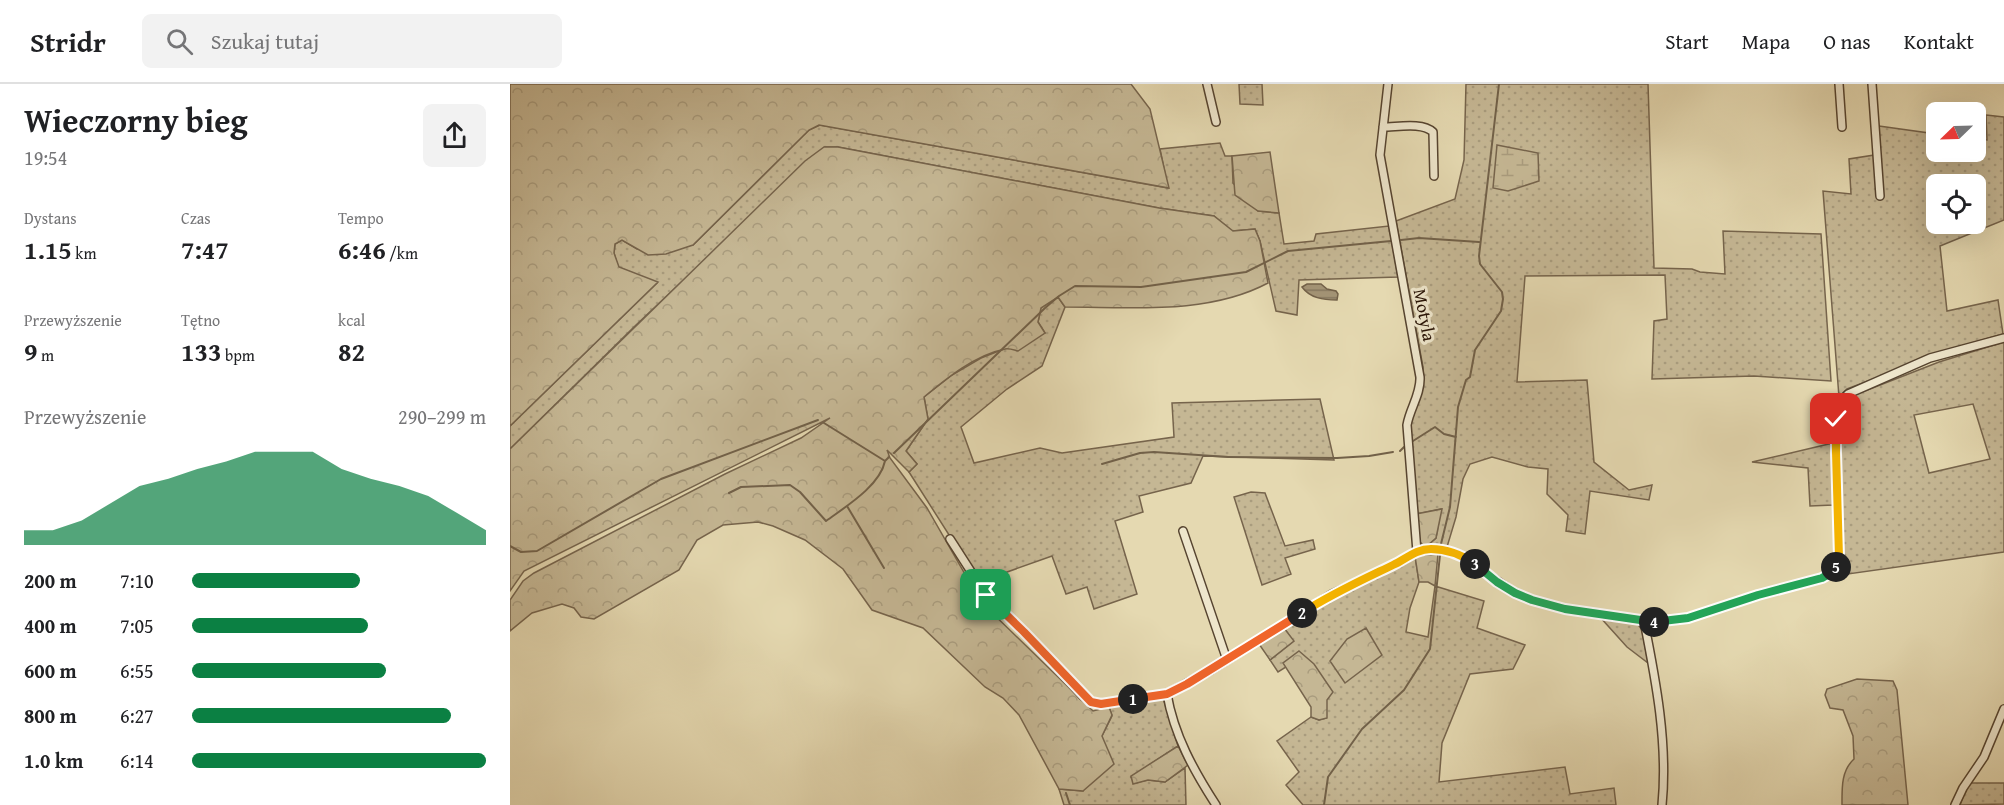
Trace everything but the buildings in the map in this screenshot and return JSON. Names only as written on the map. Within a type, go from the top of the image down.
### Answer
[{"type":"street","points":[[1207,84],[1216,122]]},
{"type":"street","name":"Motyla","points":[[1388,84],[1380,155],[1420,377],[1420,386],[1407,425],[1416,552]]},
{"type":"street","points":[[1839,84],[1842,128]]},
{"type":"street","points":[[1872,84],[1880,196]]},
{"type":"street","points":[[1383,127],[1431,129],[1433,132],[1434,176]]},
{"type":"street","points":[[950,539],[986,595],[1091,702],[1101,704],[1167,694],[1227,660],[1332,594],[1416,552],[1430,549],[1446,550],[1460,555],[1506,588],[1532,600],[1565,609],[1644,621],[1688,618],[1758,595],[1822,578],[1834,571],[1839,557],[1836,452],[1837,413],[1841,401],[1848,394],[1930,358],[2004,338]]},
{"type":"street","points":[[1183,531],[1227,660]]},
{"type":"street","points":[[1644,621],[1658,691],[1661,725],[1662,805]]},
{"type":"street","points":[[1167,694],[1178,735],[1216,805]]},
{"type":"street","points":[[1955,805],[1963,788],[1984,757],[2004,709]]},
{"type":"green space","points":[[510,84],[1131,84],[1150,109],[1169,188],[819,125],[809,130],[693,245],[666,254],[648,255],[622,240],[615,244],[614,253],[619,267],[658,282],[510,426]]},
{"type":"green space","points":[[1239,84],[1262,84],[1263,105],[1240,104]]},
{"type":"green space","points":[[1466,84],[1648,84],[1654,268],[1692,269],[1725,274],[1723,231],[1821,234],[1831,381],[1754,376],[1652,379],[1654,321],[1667,319],[1665,275],[1525,276],[1517,382],[1587,380],[1594,462],[1629,490],[1652,485],[1649,500],[1590,491],[1585,534],[1566,531],[1568,515],[1547,494],[1548,469],[1528,467],[1492,457],[1470,464],[1463,479],[1456,517],[1447,547],[1428,545],[1436,538],[1441,509],[1416,514],[1410,431],[1412,414],[1423,386],[1423,367],[1396,221],[1455,199],[1464,160]]},
{"type":"green space","points":[[1986,115],[2004,117],[2004,220],[1986,227],[1986,174],[1926,174],[1926,234],[1970,234],[1940,246],[1947,311],[1998,300],[2003,334],[1923,357],[1847,389],[1839,397],[1823,191],[1851,194],[1849,159],[1874,155],[1872,127],[1926,133],[1926,162],[1986,162]]},
{"type":"green space","points":[[820,125],[1168,188],[1160,149],[1220,143],[1225,156],[1232,156],[1233,183],[1258,211],[1279,213],[1284,244],[1314,241],[1316,234],[1389,226],[1398,277],[1299,280],[1297,315],[1276,311],[1260,241],[1255,229],[1232,231],[1214,216],[1159,208],[838,147],[825,147],[636,325],[510,449],[510,426],[657,283],[618,267],[614,253],[615,244],[622,240],[637,249],[693,245],[809,130]]},
{"type":"green space","points":[[1497,145],[1538,153],[1539,181],[1508,191],[1493,188]]},
{"type":"green space","points":[[824,147],[838,147],[1159,208],[1214,216],[1233,231],[1255,229],[1260,241],[1268,283],[1220,300],[1169,307],[1065,307],[1058,297],[1041,308],[1038,322],[1045,333],[1018,351],[1005,349],[983,356],[952,375],[924,397],[928,419],[906,451],[917,464],[909,472],[887,450],[890,458],[927,508],[981,602],[1093,711],[1109,707],[1112,715],[1102,736],[1114,764],[1083,791],[1059,789],[1019,715],[1003,698],[985,687],[923,628],[872,610],[843,569],[805,540],[773,526],[758,522],[723,525],[697,540],[679,570],[594,619],[581,617],[574,608],[562,604],[532,613],[510,631],[510,600],[523,581],[534,573],[725,474],[801,438],[830,418],[524,571],[510,591],[510,449],[805,161]]},
{"type":"green space","points":[[1270,152],[1279,213],[1258,211],[1235,195],[1232,156]]},
{"type":"green space","points":[[1058,297],[1065,307],[1042,366],[1007,389],[961,427],[974,463],[1040,448],[1062,453],[1174,437],[1172,403],[1320,399],[1334,460],[1203,456],[1191,483],[1139,496],[1143,512],[1115,521],[1137,594],[1094,609],[1087,587],[1066,594],[1052,556],[979,582],[909,472],[917,464],[906,451],[928,419],[924,397],[952,375],[981,358],[1045,333],[1038,322],[1041,307]]},
{"type":"green space","points":[[2004,342],[2004,552],[1841,575],[1841,411],[1844,402],[1852,396],[1939,362]],"holes":[[[1973,404],[1990,459],[1929,473],[1914,415]]]},
{"type":"green space","points":[[1833,443],[1833,505],[1810,506],[1808,468],[1752,462]]},
{"type":"green space","points":[[1251,492],[1265,493],[1285,546],[1313,540],[1315,549],[1285,558],[1291,574],[1262,585],[1234,497]]},
{"type":"green space","points":[[1442,509],[1436,538],[1428,545],[1423,545],[1417,539],[1416,514]]},
{"type":"green space","points":[[1438,554],[1435,586],[1428,582],[1419,582],[1415,556]]},
{"type":"green space","points":[[1415,556],[1419,582],[1410,608],[1406,632],[1428,637],[1435,586],[1484,601],[1477,628],[1525,645],[1513,669],[1470,674],[1442,743],[1439,782],[1565,767],[1570,794],[1614,788],[1616,805],[1303,805],[1286,785],[1299,772],[1277,741],[1311,717],[1319,720],[1326,718],[1284,663],[1286,667],[1278,672],[1270,660],[1293,641],[1284,628],[1341,593]]},
{"type":"green space","points":[[1600,617],[1637,623],[1642,630],[1648,663],[1627,647]]},
{"type":"green space","points":[[1284,628],[1294,641],[1270,660],[1259,644]]},
{"type":"green space","points":[[1366,628],[1382,655],[1345,683],[1330,661],[1347,639]]},
{"type":"green space","points":[[1299,651],[1314,664],[1333,692],[1327,700],[1327,718],[1319,720],[1311,717],[1311,707],[1283,663]]},
{"type":"green space","points":[[1857,679],[1893,681],[1897,690],[1908,805],[1842,805],[1844,774],[1854,759],[1853,736],[1843,710],[1830,708],[1825,695],[1827,689]]},
{"type":"green space","points":[[1163,698],[1178,746],[1131,777],[1134,783],[1148,780],[1165,782],[1185,768],[1186,805],[1064,805],[1059,789],[1083,791],[1102,736],[1112,716],[1109,707]]},
{"type":"green space","points":[[1178,746],[1188,765],[1165,782],[1148,780],[1133,784],[1131,776]]},
{"type":"green space","points":[[1968,783],[2004,783],[2004,804],[1960,805]]},
{"type":"shaded area","points":[[1307,284],[1321,284],[1327,289],[1336,291],[1337,300],[1313,296],[1302,287]]},
{"type":"waterway","points":[[1441,544],[1450,507],[1458,407],[1466,380],[1470,377],[1475,350],[1501,311],[1503,299],[1502,292],[1480,264],[1479,256],[1499,84]]},
{"type":"waterway","points":[[1401,240],[1419,238],[1479,242]]},
{"type":"waterway","points":[[894,453],[1045,308],[1075,286],[1141,287],[1246,272],[1288,251],[1391,241]]},
{"type":"waterway","points":[[510,546],[521,552],[537,551],[661,479],[818,420]]},
{"type":"waterway","points":[[824,423],[885,461],[889,457]]},
{"type":"waterway","points":[[1413,441],[1435,427],[1444,434],[1456,437]]},
{"type":"waterway","points":[[1400,451],[1404,447]]},
{"type":"waterway","points":[[1102,464],[1140,453],[1154,452],[1228,457],[1337,458],[1393,452]]},
{"type":"waterway","points":[[729,493],[741,487],[790,485],[800,492],[826,521],[869,487],[882,470],[885,461]]},
{"type":"waterway","points":[[847,506],[884,568]]},
{"type":"waterway","points":[[1324,805],[1328,777],[1362,729],[1404,690],[1430,649],[1440,555]]},
{"type":"waterway","points":[[1066,793],[1070,805]]},
{"type":"route","points":[[986,595],[1083,696],[1091,702],[1101,704],[1167,694],[1245,650],[1346,586],[1398,563],[1416,552],[1430,549],[1446,550],[1460,555],[1515,593],[1565,609],[1655,622],[1688,618],[1758,595],[1822,578],[1834,571],[1839,557],[1836,419]]}]
